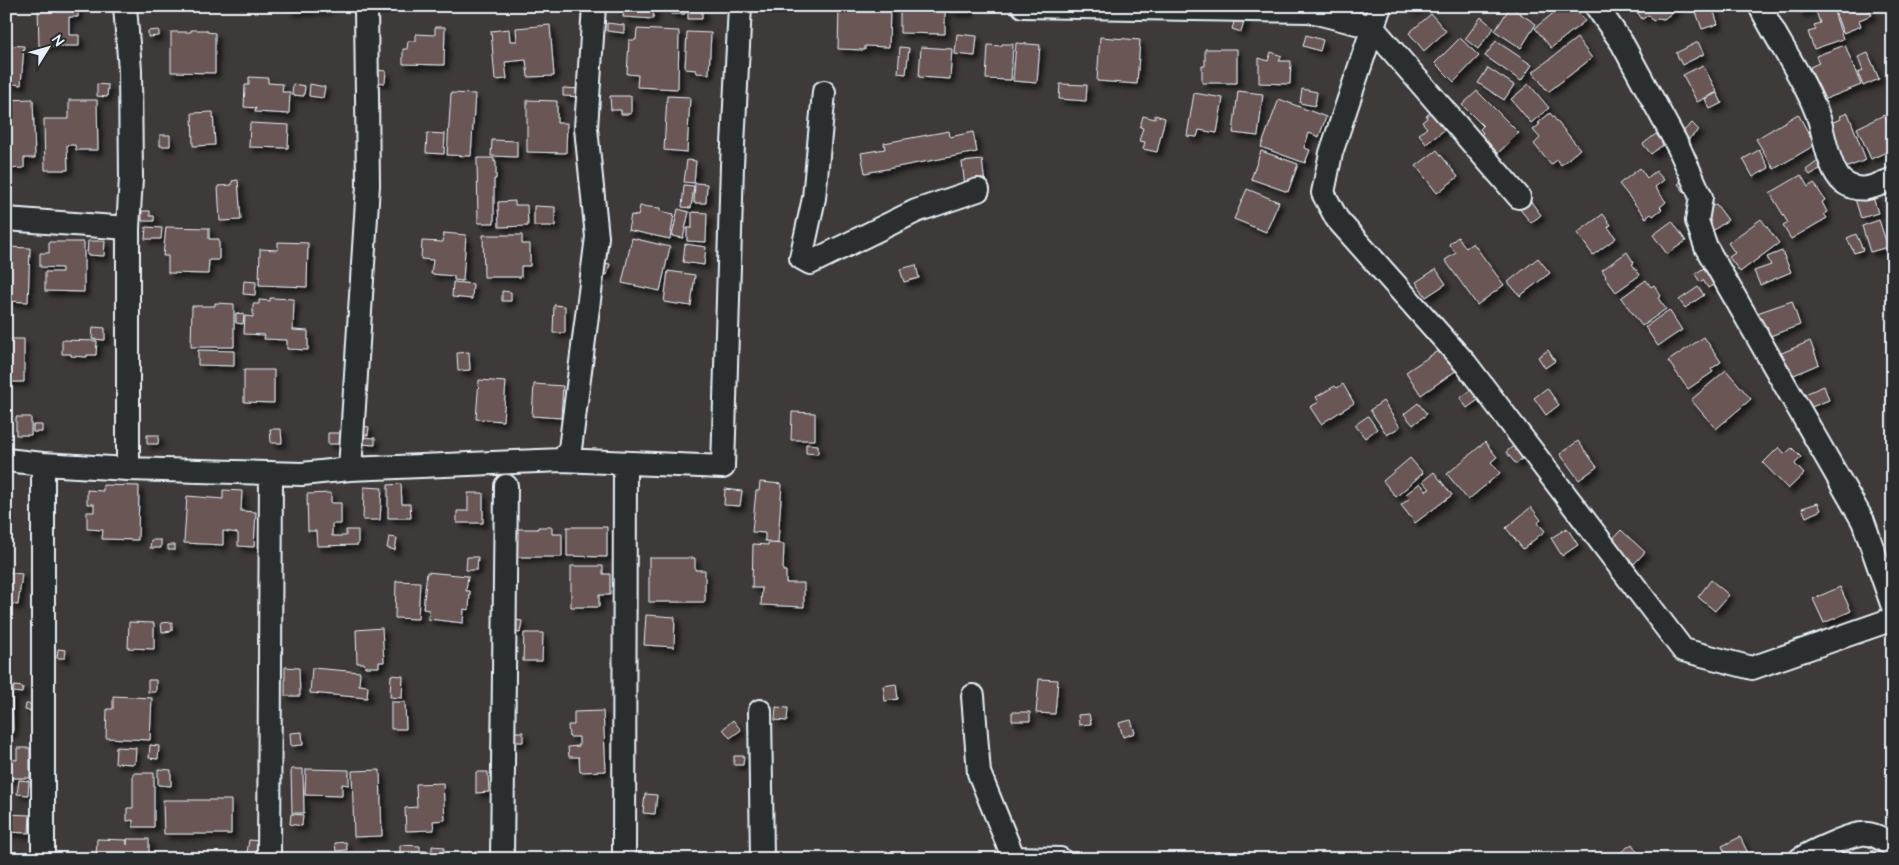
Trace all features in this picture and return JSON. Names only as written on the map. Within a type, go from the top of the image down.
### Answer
[{"type":"street","points":[[125,6],[130,80],[128,469]]},
{"type":"street","points":[[350,469],[368,185],[366,6]]},
{"type":"street","points":[[562,460],[570,449],[597,237],[586,128],[594,6]]},
{"type":"street","points":[[6,460],[128,469],[302,474],[350,469],[562,460],[723,467],[732,175],[740,6]]},
{"type":"street","points":[[1023,6],[1309,12],[1372,27],[1519,196]]},
{"type":"street","points":[[1380,6],[1353,92],[1331,153],[1323,193],[1337,219],[1466,364],[1683,650],[1752,668],[1893,619]]},
{"type":"street","points":[[1596,6],[1622,43],[1679,148],[1700,197],[1697,221],[1706,247],[1863,521],[1893,607]]},
{"type":"street","points":[[1760,6],[1806,90],[1819,120],[1830,160],[1841,181],[1857,189],[1868,188],[1893,179]]},
{"type":"street","points":[[824,92],[814,198],[801,258],[810,263],[916,211],[978,190]]},
{"type":"street","points":[[6,219],[128,228]]},
{"type":"street","points":[[624,859],[625,463]]},
{"type":"street","points":[[43,464],[43,859]]},
{"type":"street","points":[[269,859],[271,473]]},
{"type":"street","points":[[502,859],[506,486]]},
{"type":"street","points":[[973,696],[979,773],[1014,858],[1060,859]]},
{"type":"street","points":[[760,711],[762,859]]},
{"type":"street","points":[[1800,859],[1814,850],[1862,833],[1879,837],[1893,846]]},
{"type":"building","points":[[38,6],[78,6],[78,17],[69,17],[69,35],[79,35],[79,46],[39,46]]},
{"type":"building","points":[[288,6],[312,6],[311,11],[288,11]]},
{"type":"building","points":[[314,6],[329,6],[329,9],[314,10]]},
{"type":"building","points":[[616,6],[654,6],[653,19],[623,17],[624,8],[616,8]]},
{"type":"building","points":[[671,6],[685,6],[685,14],[671,14]]},
{"type":"building","points":[[688,6],[702,6],[702,19],[688,19]]},
{"type":"building","points":[[839,6],[890,6],[889,47],[865,46],[865,50],[838,49]]},
{"type":"building","points":[[900,6],[945,6],[945,34],[900,33]]},
{"type":"building","points":[[950,6],[970,6],[970,12],[950,12]]},
{"type":"building","points":[[1407,6],[1420,6],[1414,12]]},
{"type":"building","points":[[1562,6],[1573,6],[1585,21],[1551,48],[1535,28]]},
{"type":"building","points":[[1633,6],[1681,6],[1664,19],[1658,18],[1653,21],[1649,15],[1642,19]]},
{"type":"building","points":[[1694,6],[1712,6],[1718,24],[1702,29]]},
{"type":"building","points":[[1798,6],[1832,6],[1843,39],[1814,49],[1808,32],[1816,30],[1814,25],[1820,23],[1815,8],[1800,13]]},
{"type":"building","points":[[1833,6],[1868,6],[1872,15],[1859,20],[1861,26],[1843,33]]},
{"type":"building","points":[[1510,7],[1536,24],[1521,48],[1495,31]]},
{"type":"building","points":[[1431,14],[1446,31],[1424,51],[1409,33]]},
{"type":"building","points":[[1236,16],[1245,19],[1241,32],[1232,29]]},
{"type":"building","points":[[1481,17],[1494,28],[1478,49],[1465,39]]},
{"type":"building","points":[[607,23],[624,25],[624,33],[607,31]]},
{"type":"building","points":[[550,25],[554,76],[528,77],[526,60],[505,62],[507,79],[495,80],[491,31],[509,29],[510,41],[517,41],[516,28]]},
{"type":"building","points":[[435,27],[445,27],[444,65],[403,64],[403,49],[407,49],[408,41],[416,41],[416,34],[435,35]]},
{"type":"building","points":[[637,29],[679,31],[678,89],[637,87],[638,75],[627,74],[629,40],[636,40]]},
{"type":"building","points":[[159,30],[159,36],[148,37],[148,31]]},
{"type":"building","points":[[191,30],[207,30],[207,32],[215,33],[215,73],[171,72],[171,32],[191,32]]},
{"type":"building","points":[[687,32],[711,33],[709,74],[685,69]]},
{"type":"building","points":[[957,34],[977,36],[975,56],[955,54]]},
{"type":"building","points":[[1306,35],[1323,40],[1320,51],[1303,46]]},
{"type":"building","points":[[1100,37],[1140,40],[1137,84],[1097,81]]},
{"type":"building","points":[[1460,38],[1479,56],[1454,82],[1435,63]]},
{"type":"building","points":[[1577,38],[1592,58],[1548,92],[1533,72]]},
{"type":"building","points":[[1496,41],[1532,65],[1521,81],[1485,56]]},
{"type":"building","points":[[1698,42],[1704,54],[1682,65],[1676,53]]},
{"type":"building","points":[[1016,43],[1040,45],[1037,83],[1013,81]]},
{"type":"building","points":[[1002,44],[1013,44],[1011,80],[986,79],[988,45],[1001,46]]},
{"type":"building","points":[[6,45],[24,46],[21,85],[6,83]]},
{"type":"building","points":[[1845,45],[1861,85],[1823,100],[1810,67],[1819,63],[1816,56]]},
{"type":"building","points":[[900,47],[909,48],[906,74],[898,73]]},
{"type":"building","points":[[921,47],[952,49],[950,79],[919,77]]},
{"type":"building","points":[[1205,49],[1237,49],[1237,83],[1202,83]]},
{"type":"building","points":[[1271,52],[1282,56],[1279,61],[1291,61],[1290,84],[1259,83],[1259,58],[1268,61]]},
{"type":"building","points":[[1868,53],[1879,79],[1863,86],[1858,73],[1863,71],[1858,57]]},
{"type":"building","points":[[1703,65],[1717,92],[1697,102],[1683,75]]},
{"type":"building","points":[[1488,68],[1514,85],[1504,100],[1478,83]]},
{"type":"building","points":[[376,70],[386,71],[385,83],[375,82]]},
{"type":"building","points":[[249,77],[268,78],[268,83],[283,84],[282,92],[290,92],[289,114],[255,112],[256,108],[244,107],[245,85],[249,85]]},
{"type":"building","points":[[97,84],[108,85],[107,97],[97,96]]},
{"type":"building","points":[[293,84],[305,86],[304,96],[292,95]]},
{"type":"building","points":[[310,84],[325,87],[323,98],[309,96]]},
{"type":"building","points":[[1060,84],[1087,85],[1086,101],[1059,99]]},
{"type":"building","points":[[1529,84],[1549,108],[1531,123],[1511,99]]},
{"type":"building","points":[[563,88],[582,89],[582,97],[563,96]]},
{"type":"building","points":[[1302,89],[1317,92],[1315,106],[1300,103]]},
{"type":"building","points":[[1238,91],[1263,94],[1258,136],[1233,133]]},
{"type":"building","points":[[1477,91],[1519,133],[1497,154],[1480,136],[1483,133],[1480,129],[1483,126],[1462,105]]},
{"type":"building","points":[[451,93],[475,94],[471,156],[447,155]]},
{"type":"building","points":[[1194,93],[1223,98],[1217,133],[1199,130],[1197,137],[1187,136]]},
{"type":"building","points":[[1717,93],[1722,103],[1710,109],[1705,99]]},
{"type":"building","points":[[610,96],[631,96],[631,114],[621,114],[621,110],[611,110]]},
{"type":"building","points":[[667,96],[690,97],[687,152],[664,150]]},
{"type":"building","points":[[33,99],[35,158],[24,158],[24,168],[6,169],[6,100]]},
{"type":"building","points":[[1279,99],[1326,117],[1319,137],[1309,133],[1304,148],[1310,150],[1305,163],[1261,147]]},
{"type":"building","points":[[69,100],[97,100],[98,150],[76,150],[75,145],[67,145],[68,170],[45,170],[44,119],[69,119]]},
{"type":"building","points":[[527,100],[557,101],[557,123],[567,123],[566,153],[527,152]]},
{"type":"building","points":[[1437,107],[1451,125],[1426,144],[1419,134],[1427,128],[1422,122]]},
{"type":"building","points":[[213,112],[215,145],[193,146],[192,113]]},
{"type":"building","points":[[1550,113],[1580,149],[1561,165],[1557,160],[1551,165],[1534,144],[1540,138],[1533,130]]},
{"type":"building","points":[[1848,113],[1866,160],[1845,168],[1828,124],[1841,119],[1840,116]]},
{"type":"building","points":[[1798,114],[1815,145],[1774,169],[1756,139]]},
{"type":"building","points":[[1155,115],[1165,118],[1157,152],[1143,149],[1145,142],[1139,141],[1143,128],[1140,127],[1143,116],[1155,119]]},
{"type":"building","points":[[1884,115],[1893,134],[1893,149],[1871,159],[1857,128]]},
{"type":"building","points":[[250,123],[289,125],[288,148],[249,147]]},
{"type":"building","points":[[1692,123],[1699,130],[1684,143],[1678,136]]},
{"type":"building","points":[[949,131],[950,137],[973,132],[977,152],[865,173],[861,153],[885,149],[884,143]]},
{"type":"building","points":[[427,133],[445,134],[444,154],[426,153]]},
{"type":"building","points":[[1656,134],[1664,144],[1651,154],[1643,144]]},
{"type":"building","points":[[160,135],[170,135],[170,146],[160,146]]},
{"type":"building","points":[[492,140],[517,141],[517,157],[491,156]]},
{"type":"building","points":[[1437,150],[1458,177],[1437,193],[1416,166]]},
{"type":"building","points":[[1759,150],[1769,168],[1753,177],[1743,159]]},
{"type":"building","points":[[1261,151],[1298,164],[1288,192],[1251,179]]},
{"type":"building","points":[[477,158],[494,158],[494,162],[496,161],[494,223],[478,223]]},
{"type":"building","points":[[687,160],[696,161],[694,183],[684,182]]},
{"type":"building","points":[[982,160],[985,184],[965,187],[962,162]]},
{"type":"building","points":[[1818,161],[1823,167],[1810,175],[1806,170]]},
{"type":"building","points":[[1640,168],[1647,178],[1656,171],[1664,180],[1655,187],[1666,202],[1660,207],[1662,209],[1653,216],[1651,214],[1646,218],[1619,184]]},
{"type":"building","points":[[1801,175],[1808,187],[1814,183],[1825,200],[1822,202],[1827,212],[1824,214],[1827,218],[1791,239],[1783,226],[1788,223],[1770,193]]},
{"type":"building","points":[[1685,179],[1692,189],[1686,194],[1678,184]]},
{"type":"building","points":[[238,180],[241,220],[220,221],[218,186],[232,185],[232,181]]},
{"type":"building","points":[[695,183],[707,184],[706,203],[694,203]]},
{"type":"building","points":[[684,185],[694,186],[691,208],[682,207]]},
{"type":"building","points":[[1247,189],[1279,202],[1266,232],[1234,219]]},
{"type":"building","points":[[1872,194],[1878,213],[1861,218],[1855,199]]},
{"type":"building","points":[[1529,199],[1541,215],[1531,223],[1518,207]]},
{"type":"building","points":[[515,201],[515,205],[527,205],[528,226],[499,227],[498,202]]},
{"type":"building","points":[[1716,204],[1728,220],[1711,232],[1699,215]]},
{"type":"building","points":[[534,206],[555,207],[555,226],[534,226]]},
{"type":"building","points":[[640,206],[660,208],[660,211],[674,214],[670,239],[628,230],[631,215],[638,216]]},
{"type":"building","points":[[678,209],[689,212],[683,238],[672,236]]},
{"type":"building","points":[[142,211],[150,211],[150,216],[154,216],[154,221],[142,221]]},
{"type":"building","points":[[692,212],[707,213],[706,242],[687,241],[687,228],[692,228]]},
{"type":"building","points":[[1603,214],[1611,225],[1608,227],[1616,238],[1593,255],[1577,233]]},
{"type":"building","points":[[1761,219],[1779,243],[1740,272],[1729,257],[1735,253],[1728,243]]},
{"type":"building","points":[[1879,220],[1888,247],[1870,252],[1862,226]]},
{"type":"building","points":[[1672,221],[1686,241],[1667,254],[1653,235]]},
{"type":"building","points":[[146,227],[162,228],[161,239],[145,239]]},
{"type":"building","points":[[166,227],[209,228],[209,239],[219,239],[219,260],[209,260],[208,274],[168,273],[168,256],[163,256]]},
{"type":"building","points":[[444,233],[466,235],[463,281],[454,280],[454,276],[431,274],[433,260],[421,259],[422,241],[443,242]]},
{"type":"building","points":[[1856,234],[1863,250],[1854,253],[1847,238]]},
{"type":"building","points":[[483,235],[522,235],[522,244],[530,244],[530,266],[521,266],[521,277],[484,277]]},
{"type":"building","points":[[1458,237],[1466,248],[1473,243],[1504,285],[1477,305],[1445,260],[1456,253],[1449,244]]},
{"type":"building","points":[[632,238],[670,247],[660,291],[622,283]]},
{"type":"building","points":[[88,241],[105,241],[104,256],[87,255]]},
{"type":"building","points":[[49,242],[84,242],[84,292],[45,291],[45,272],[62,272],[62,268],[40,267],[40,253],[49,253]]},
{"type":"building","points":[[278,242],[308,243],[307,287],[259,285],[260,249],[278,250]]},
{"type":"building","points":[[685,244],[706,247],[704,265],[683,262]]},
{"type":"building","points":[[6,247],[30,248],[28,302],[6,301]]},
{"type":"building","points":[[1782,251],[1791,272],[1760,285],[1754,271],[1771,265],[1767,257]]},
{"type":"building","points":[[1627,252],[1634,263],[1632,264],[1640,275],[1616,292],[1602,270]]},
{"type":"building","points":[[1538,258],[1550,273],[1520,296],[1508,282]]},
{"type":"building","points":[[599,262],[610,264],[607,275],[596,273]]},
{"type":"building","points":[[1711,263],[1722,279],[1708,288],[1703,280],[1700,282],[1695,274]]},
{"type":"building","points":[[916,265],[919,278],[904,282],[900,269]]},
{"type":"building","points":[[1436,269],[1446,284],[1426,297],[1416,282]]},
{"type":"building","points":[[668,271],[695,275],[691,306],[664,302]]},
{"type":"building","points":[[1646,280],[1651,287],[1654,285],[1661,296],[1658,298],[1666,309],[1642,326],[1621,298]]},
{"type":"building","points":[[244,281],[256,282],[255,295],[243,294]]},
{"type":"building","points":[[453,282],[473,284],[472,299],[452,297]]},
{"type":"building","points":[[1698,287],[1704,295],[1685,308],[1679,300]]},
{"type":"building","points":[[502,291],[511,292],[511,301],[502,301]]},
{"type":"building","points":[[270,298],[294,299],[293,330],[308,331],[308,350],[287,349],[287,340],[264,339],[265,335],[244,334],[245,316],[253,317],[253,304],[259,304],[259,300],[270,301]]},
{"type":"building","points":[[1792,301],[1800,325],[1770,336],[1767,326],[1762,328],[1757,313]]},
{"type":"building","points":[[215,303],[234,304],[234,347],[191,347],[192,306],[215,306]]},
{"type":"building","points":[[554,305],[565,306],[565,333],[553,333]]},
{"type":"building","points":[[1669,310],[1682,330],[1658,346],[1645,327]]},
{"type":"building","points":[[236,313],[244,314],[243,324],[236,323]]},
{"type":"building","points":[[93,327],[105,328],[105,340],[92,339]]},
{"type":"building","points":[[1704,337],[1721,362],[1711,369],[1713,372],[1688,389],[1668,361]]},
{"type":"building","points":[[6,339],[24,339],[24,382],[6,382]]},
{"type":"building","points":[[62,340],[97,341],[96,355],[87,355],[87,357],[62,354]]},
{"type":"building","points":[[1810,341],[1819,364],[1787,378],[1777,355]]},
{"type":"building","points":[[1442,348],[1457,370],[1421,395],[1406,372]]},
{"type":"building","points":[[198,350],[234,351],[234,366],[198,365]]},
{"type":"building","points":[[1548,350],[1555,361],[1545,368],[1538,357]]},
{"type":"building","points":[[469,352],[470,370],[458,371],[457,353]]},
{"type":"building","points":[[244,370],[274,370],[274,403],[244,402]]},
{"type":"building","points":[[1726,370],[1751,399],[1716,429],[1691,400]]},
{"type":"building","points":[[479,380],[506,382],[503,421],[476,419]]},
{"type":"building","points":[[534,384],[563,386],[561,418],[532,416]]},
{"type":"building","points":[[1343,384],[1354,403],[1321,424],[1310,407],[1319,402],[1316,397],[1335,386],[1337,388]]},
{"type":"building","points":[[1824,386],[1829,400],[1804,410],[1798,397]]},
{"type":"building","points":[[1474,388],[1481,398],[1467,408],[1460,398]]},
{"type":"building","points":[[1547,388],[1559,405],[1546,415],[1534,398]]},
{"type":"building","points":[[1383,401],[1400,427],[1387,435],[1370,410]]},
{"type":"building","points":[[1418,403],[1427,414],[1413,425],[1404,414]]},
{"type":"building","points":[[792,412],[815,413],[815,440],[791,440]]},
{"type":"building","points":[[1368,416],[1377,429],[1365,438],[1355,425]]},
{"type":"building","points":[[16,417],[31,417],[31,435],[16,435]]},
{"type":"building","points":[[33,425],[42,425],[42,432],[33,432]]},
{"type":"building","points":[[362,426],[369,427],[368,435],[361,434]]},
{"type":"building","points":[[270,429],[281,429],[282,443],[271,443]]},
{"type":"building","points":[[328,433],[342,433],[341,444],[328,444]]},
{"type":"building","points":[[147,435],[159,435],[158,444],[147,444]]},
{"type":"building","points":[[362,437],[375,438],[375,445],[361,444]]},
{"type":"building","points":[[1578,441],[1597,467],[1579,480],[1560,454]]},
{"type":"building","points":[[1485,442],[1497,457],[1491,462],[1500,473],[1468,500],[1447,474]]},
{"type":"building","points":[[1517,443],[1527,454],[1516,464],[1506,452]]},
{"type":"building","points":[[806,444],[818,445],[818,454],[806,453]]},
{"type":"building","points":[[1779,447],[1785,454],[1792,448],[1801,457],[1795,464],[1804,474],[1788,489],[1763,463]]},
{"type":"building","points":[[1410,458],[1423,473],[1396,497],[1383,481]]},
{"type":"building","points":[[1434,472],[1452,495],[1415,523],[1401,505],[1410,498],[1406,494],[1420,483],[1426,491],[1430,489],[1423,481]]},
{"type":"building","points":[[760,482],[782,484],[778,542],[765,541],[765,533],[752,532],[756,491],[759,491]]},
{"type":"building","points":[[401,484],[402,504],[410,504],[411,518],[388,518],[388,485]]},
{"type":"building","points":[[103,485],[139,486],[138,540],[102,539],[103,530],[87,529],[87,512],[94,512],[94,504],[87,504],[87,490],[103,491]]},
{"type":"building","points":[[364,487],[382,488],[380,520],[363,520]]},
{"type":"building","points":[[725,489],[742,491],[740,506],[724,505]]},
{"type":"building","points":[[223,490],[242,491],[241,511],[256,512],[254,547],[238,546],[238,533],[223,531],[223,545],[184,543],[187,496],[223,499]]},
{"type":"building","points":[[331,493],[331,503],[341,503],[341,524],[332,524],[332,536],[346,536],[346,530],[358,530],[358,545],[317,546],[316,531],[308,531],[307,494]]},
{"type":"building","points":[[468,493],[483,493],[483,523],[457,523],[457,511],[468,511]]},
{"type":"building","points":[[1818,503],[1821,510],[1806,517],[1802,508]]},
{"type":"building","points":[[1531,507],[1541,520],[1538,523],[1545,531],[1523,549],[1506,528]]},
{"type":"building","points":[[538,527],[552,527],[552,534],[562,534],[562,557],[515,557],[514,529],[538,529]]},
{"type":"building","points":[[567,527],[607,527],[607,557],[567,556]]},
{"type":"building","points":[[1567,528],[1578,545],[1562,556],[1551,538]]},
{"type":"building","points":[[1621,530],[1645,552],[1634,564],[1610,542]]},
{"type":"building","points":[[389,537],[397,538],[395,550],[387,548]]},
{"type":"building","points":[[151,540],[161,540],[161,548],[150,548]]},
{"type":"building","points":[[768,543],[784,544],[783,571],[786,571],[786,583],[804,583],[804,607],[761,605],[762,588],[752,588],[753,544],[768,545]]},
{"type":"building","points":[[168,545],[175,545],[175,550],[168,550]]},
{"type":"building","points":[[467,557],[478,557],[477,570],[466,570]]},
{"type":"building","points":[[649,558],[695,558],[695,570],[705,570],[705,602],[649,602]]},
{"type":"building","points":[[571,566],[603,566],[603,574],[610,574],[610,595],[599,595],[599,607],[571,607]]},
{"type":"building","points":[[6,572],[22,574],[18,605],[6,603]]},
{"type":"building","points":[[427,572],[468,576],[466,591],[470,591],[469,610],[464,609],[463,623],[428,619],[429,610],[423,609]]},
{"type":"building","points":[[1711,580],[1729,595],[1715,611],[1698,597]]},
{"type":"building","points":[[396,581],[420,582],[418,619],[395,618]]},
{"type":"building","points":[[1840,587],[1851,611],[1824,623],[1813,599]]},
{"type":"building","points":[[646,615],[675,617],[674,647],[644,645]]},
{"type":"building","points":[[510,619],[522,621],[520,633],[508,630]]},
{"type":"building","points":[[129,622],[154,623],[154,649],[128,648]]},
{"type":"building","points":[[172,622],[172,631],[162,632],[161,623]]},
{"type":"building","points":[[382,628],[384,662],[379,662],[379,667],[365,667],[364,663],[357,663],[356,630]]},
{"type":"building","points":[[524,633],[543,633],[542,661],[523,661]]},
{"type":"building","points":[[58,649],[66,650],[65,658],[57,658]]},
{"type":"building","points":[[285,667],[299,668],[300,696],[285,696]]},
{"type":"building","points":[[312,668],[360,672],[359,685],[368,686],[367,698],[310,693]]},
{"type":"building","points":[[391,675],[403,676],[402,698],[390,697]]},
{"type":"building","points":[[1039,679],[1058,680],[1055,714],[1036,713]]},
{"type":"building","points":[[148,680],[156,680],[156,692],[148,692]]},
{"type":"building","points":[[896,684],[898,699],[885,701],[883,686]]},
{"type":"building","points":[[14,686],[23,687],[22,693],[13,692]]},
{"type":"building","points":[[6,691],[12,691],[13,733],[6,733]]},
{"type":"building","points":[[113,696],[152,698],[150,740],[106,738],[107,709],[113,709]]},
{"type":"building","points":[[391,702],[405,702],[406,729],[391,729]]},
{"type":"building","points":[[26,704],[31,704],[30,711],[25,710]]},
{"type":"building","points":[[776,707],[788,708],[787,721],[775,720]]},
{"type":"building","points":[[603,711],[606,771],[580,772],[579,757],[569,757],[568,747],[579,746],[579,737],[569,737],[568,725],[574,725],[574,712]]},
{"type":"building","points":[[1012,712],[1030,712],[1030,721],[1012,721]]},
{"type":"building","points":[[1089,714],[1091,724],[1079,725],[1078,715]]},
{"type":"building","points":[[733,720],[741,730],[730,738],[723,729]]},
{"type":"building","points":[[1131,720],[1135,733],[1123,737],[1119,723]]},
{"type":"building","points":[[302,732],[303,745],[291,746],[290,733]]},
{"type":"building","points":[[511,732],[523,732],[523,742],[511,742]]},
{"type":"building","points":[[150,745],[159,746],[158,759],[149,758]]},
{"type":"building","points":[[116,747],[136,748],[135,764],[115,763]]},
{"type":"building","points":[[17,748],[30,748],[30,778],[6,778],[6,759],[17,760]]},
{"type":"building","points":[[734,756],[744,756],[743,765],[734,765]]},
{"type":"building","points":[[158,769],[171,770],[171,786],[158,785]]},
{"type":"building","points":[[291,769],[303,769],[304,813],[292,813]]},
{"type":"building","points":[[306,769],[349,770],[349,785],[342,784],[342,796],[305,795]]},
{"type":"building","points":[[380,770],[382,836],[354,837],[352,771]]},
{"type":"building","points":[[476,772],[488,772],[489,792],[476,793]]},
{"type":"building","points":[[133,773],[154,773],[154,827],[133,827],[133,820],[127,821],[127,808],[133,808]]},
{"type":"building","points":[[19,780],[29,781],[28,795],[17,794]]},
{"type":"building","points":[[443,783],[445,820],[433,821],[434,830],[406,831],[405,808],[417,807],[416,784]]},
{"type":"building","points":[[645,794],[657,795],[655,814],[643,813]]},
{"type":"building","points":[[163,800],[231,800],[231,834],[164,834]]},
{"type":"building","points":[[6,814],[30,815],[29,833],[6,832]]},
{"type":"building","points":[[291,814],[303,815],[302,826],[290,824]]},
{"type":"building","points":[[1740,837],[1751,859],[1728,859],[1722,846]]},
{"type":"building","points":[[97,839],[149,839],[149,859],[90,859],[90,856],[96,856]]},
{"type":"building","points":[[249,840],[260,841],[258,854],[247,853]]},
{"type":"building","points":[[346,842],[347,850],[336,851],[335,843]]},
{"type":"building","points":[[1632,844],[1642,859],[1619,859],[1617,855]]},
{"type":"building","points":[[1883,844],[1893,859],[1868,859],[1865,855]]},
{"type":"building","points":[[400,845],[420,846],[420,851],[432,851],[432,846],[444,847],[444,859],[400,859]]},
{"type":"building","points":[[725,853],[736,853],[735,859],[724,859]]},
{"type":"building","points":[[381,856],[381,859],[353,859],[353,857]]}]
